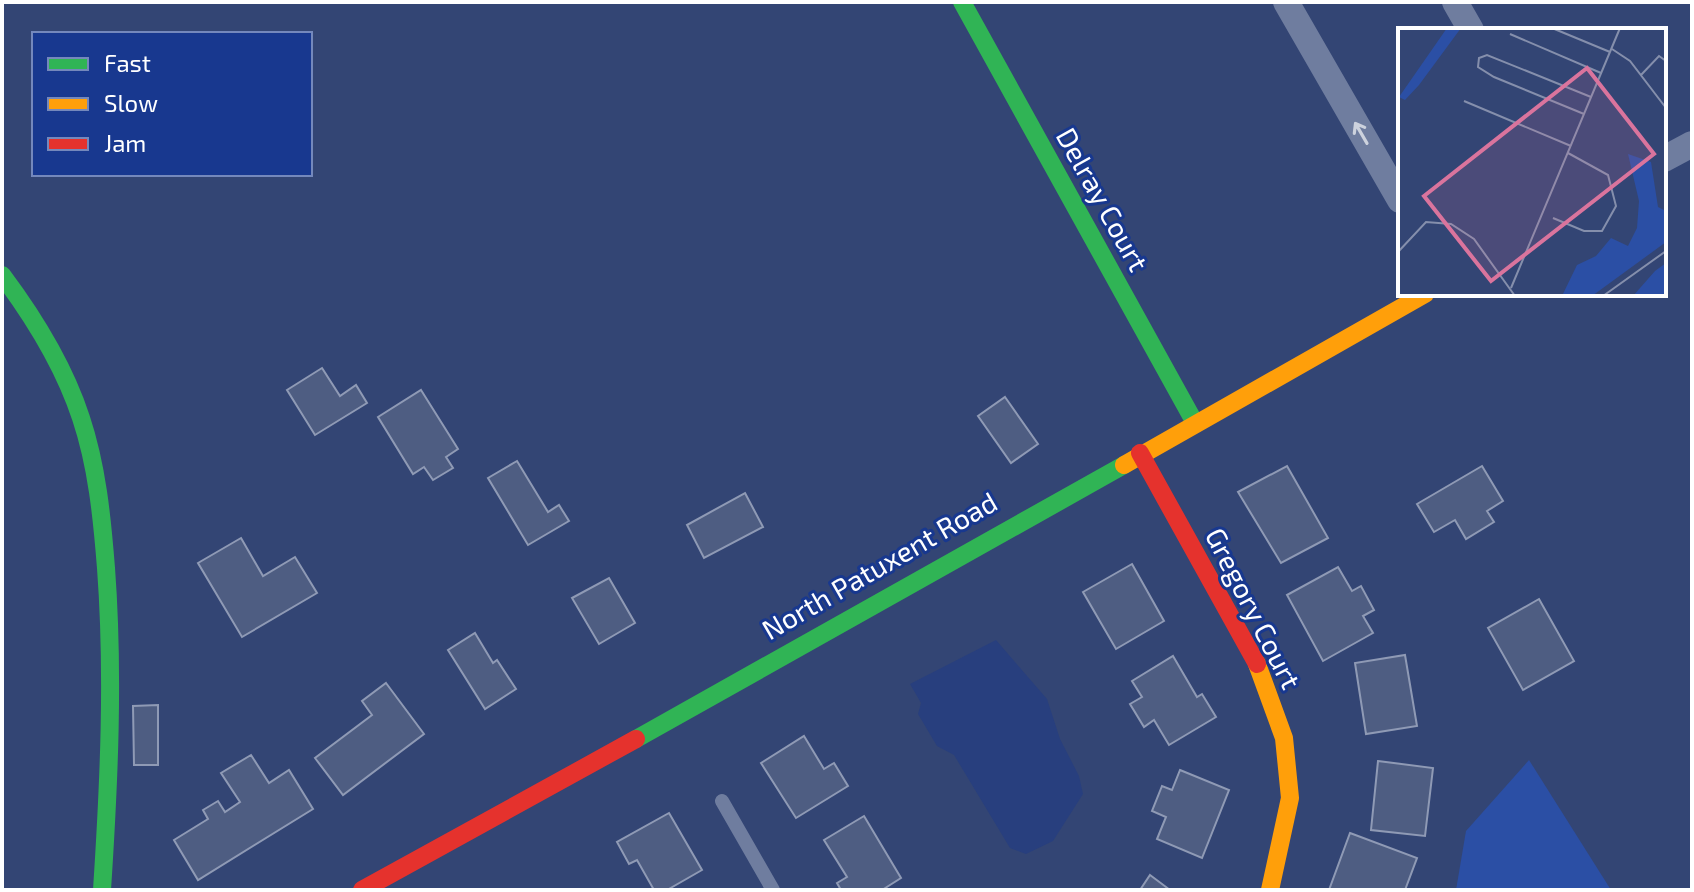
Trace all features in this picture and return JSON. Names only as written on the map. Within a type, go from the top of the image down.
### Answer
[{"type":"street","name":"Delray Court","points":[[962,2],[1195,423]]},
{"type":"street","points":[[1286,2],[1398,197]]},
{"type":"street","points":[[1455,2],[1470,28]]},
{"type":"street","points":[[1666,158],[1692,144]]},
{"type":"street","points":[[2,275],[33,320],[59,368],[81,418],[95,471],[103,530],[109,626],[111,766],[102,890]]},
{"type":"street","name":"North Patuxent Road","points":[[362,890],[716,695],[1421,296]]},
{"type":"street","name":"Gregory Court","points":[[1140,453],[1258,665],[1284,738],[1290,798],[1270,890]]},
{"type":"lane","points":[[722,801],[773,890]]},
{"type":"shaded area","points":[[996,640],[1047,699],[1060,739],[1079,776],[1083,794],[1053,841],[1026,854],[1010,848],[954,755],[937,746],[918,714],[921,703],[910,684]]},
{"type":"shaded area","points":[[1529,760],[1611,890],[1456,890],[1466,831]]},
{"type":"building","points":[[322,368],[340,396],[356,385],[367,403],[315,435],[287,390]]},
{"type":"building","points":[[421,390],[458,449],[446,457],[453,468],[433,480],[424,467],[413,474],[378,417]]},
{"type":"building","points":[[1005,397],[1038,444],[1011,463],[978,416]]},
{"type":"building","points":[[517,461],[548,512],[559,505],[569,521],[528,545],[488,478]]},
{"type":"building","points":[[1287,466],[1328,538],[1281,563],[1238,492]]},
{"type":"building","points":[[1482,466],[1503,501],[1487,511],[1494,522],[1466,539],[1455,520],[1434,532],[1417,504]]},
{"type":"building","points":[[745,493],[763,527],[704,558],[687,525]]},
{"type":"building","points":[[241,538],[263,576],[295,557],[317,593],[242,637],[198,563]]},
{"type":"building","points":[[1132,564],[1164,621],[1116,649],[1083,592]]},
{"type":"building","points":[[1338,567],[1352,591],[1361,586],[1374,610],[1363,616],[1373,633],[1323,661],[1287,595]]},
{"type":"building","points":[[609,578],[635,623],[599,644],[572,598]]},
{"type":"building","points":[[1539,599],[1574,661],[1523,690],[1488,628]]},
{"type":"building","points":[[475,633],[493,663],[497,660],[516,689],[485,709],[448,650]]},
{"type":"building","points":[[1405,655],[1417,726],[1366,734],[1355,663]]},
{"type":"building","points":[[1173,656],[1197,697],[1202,694],[1216,717],[1169,745],[1154,720],[1144,727],[1130,704],[1142,697],[1132,681]]},
{"type":"building","points":[[386,683],[424,734],[343,795],[315,758],[372,715],[362,701]]},
{"type":"building","points":[[158,705],[158,765],[134,765],[133,706]]},
{"type":"building","points":[[804,736],[824,769],[834,763],[848,786],[796,818],[761,763]]},
{"type":"building","points":[[251,755],[269,783],[289,770],[313,809],[198,880],[174,840],[208,819],[203,810],[218,801],[225,812],[240,802],[221,773]]},
{"type":"building","points":[[1378,761],[1433,768],[1425,836],[1371,830]]},
{"type":"building","points":[[1180,770],[1229,790],[1202,858],[1157,839],[1166,817],[1152,811],[1162,786],[1172,790]]},
{"type":"building","points":[[669,813],[702,870],[667,890],[654,890],[637,860],[629,864],[617,842]]},
{"type":"building","points":[[864,816],[901,878],[882,890],[841,890],[837,883],[847,877],[824,840]]},
{"type":"building","points":[[1350,833],[1417,858],[1405,890],[1329,890]]},
{"type":"building","points":[[1150,875],[1170,890],[1140,890]]},
{"type":"traffic: fast","points":[[962,2],[1195,423]]},
{"type":"traffic: fast","points":[[2,275],[37,326],[66,380],[87,436],[98,492],[110,648],[102,890]]},
{"type":"traffic: fast","points":[[636,739],[1124,465]]},
{"type":"traffic: slow","points":[[1124,465],[1421,296]]},
{"type":"traffic: slow","points":[[1257,664],[1284,738],[1290,798],[1270,890]]},
{"type":"traffic: jam","points":[[1140,453],[1257,664]]},
{"type":"traffic: jam","points":[[362,890],[636,739]]}]
